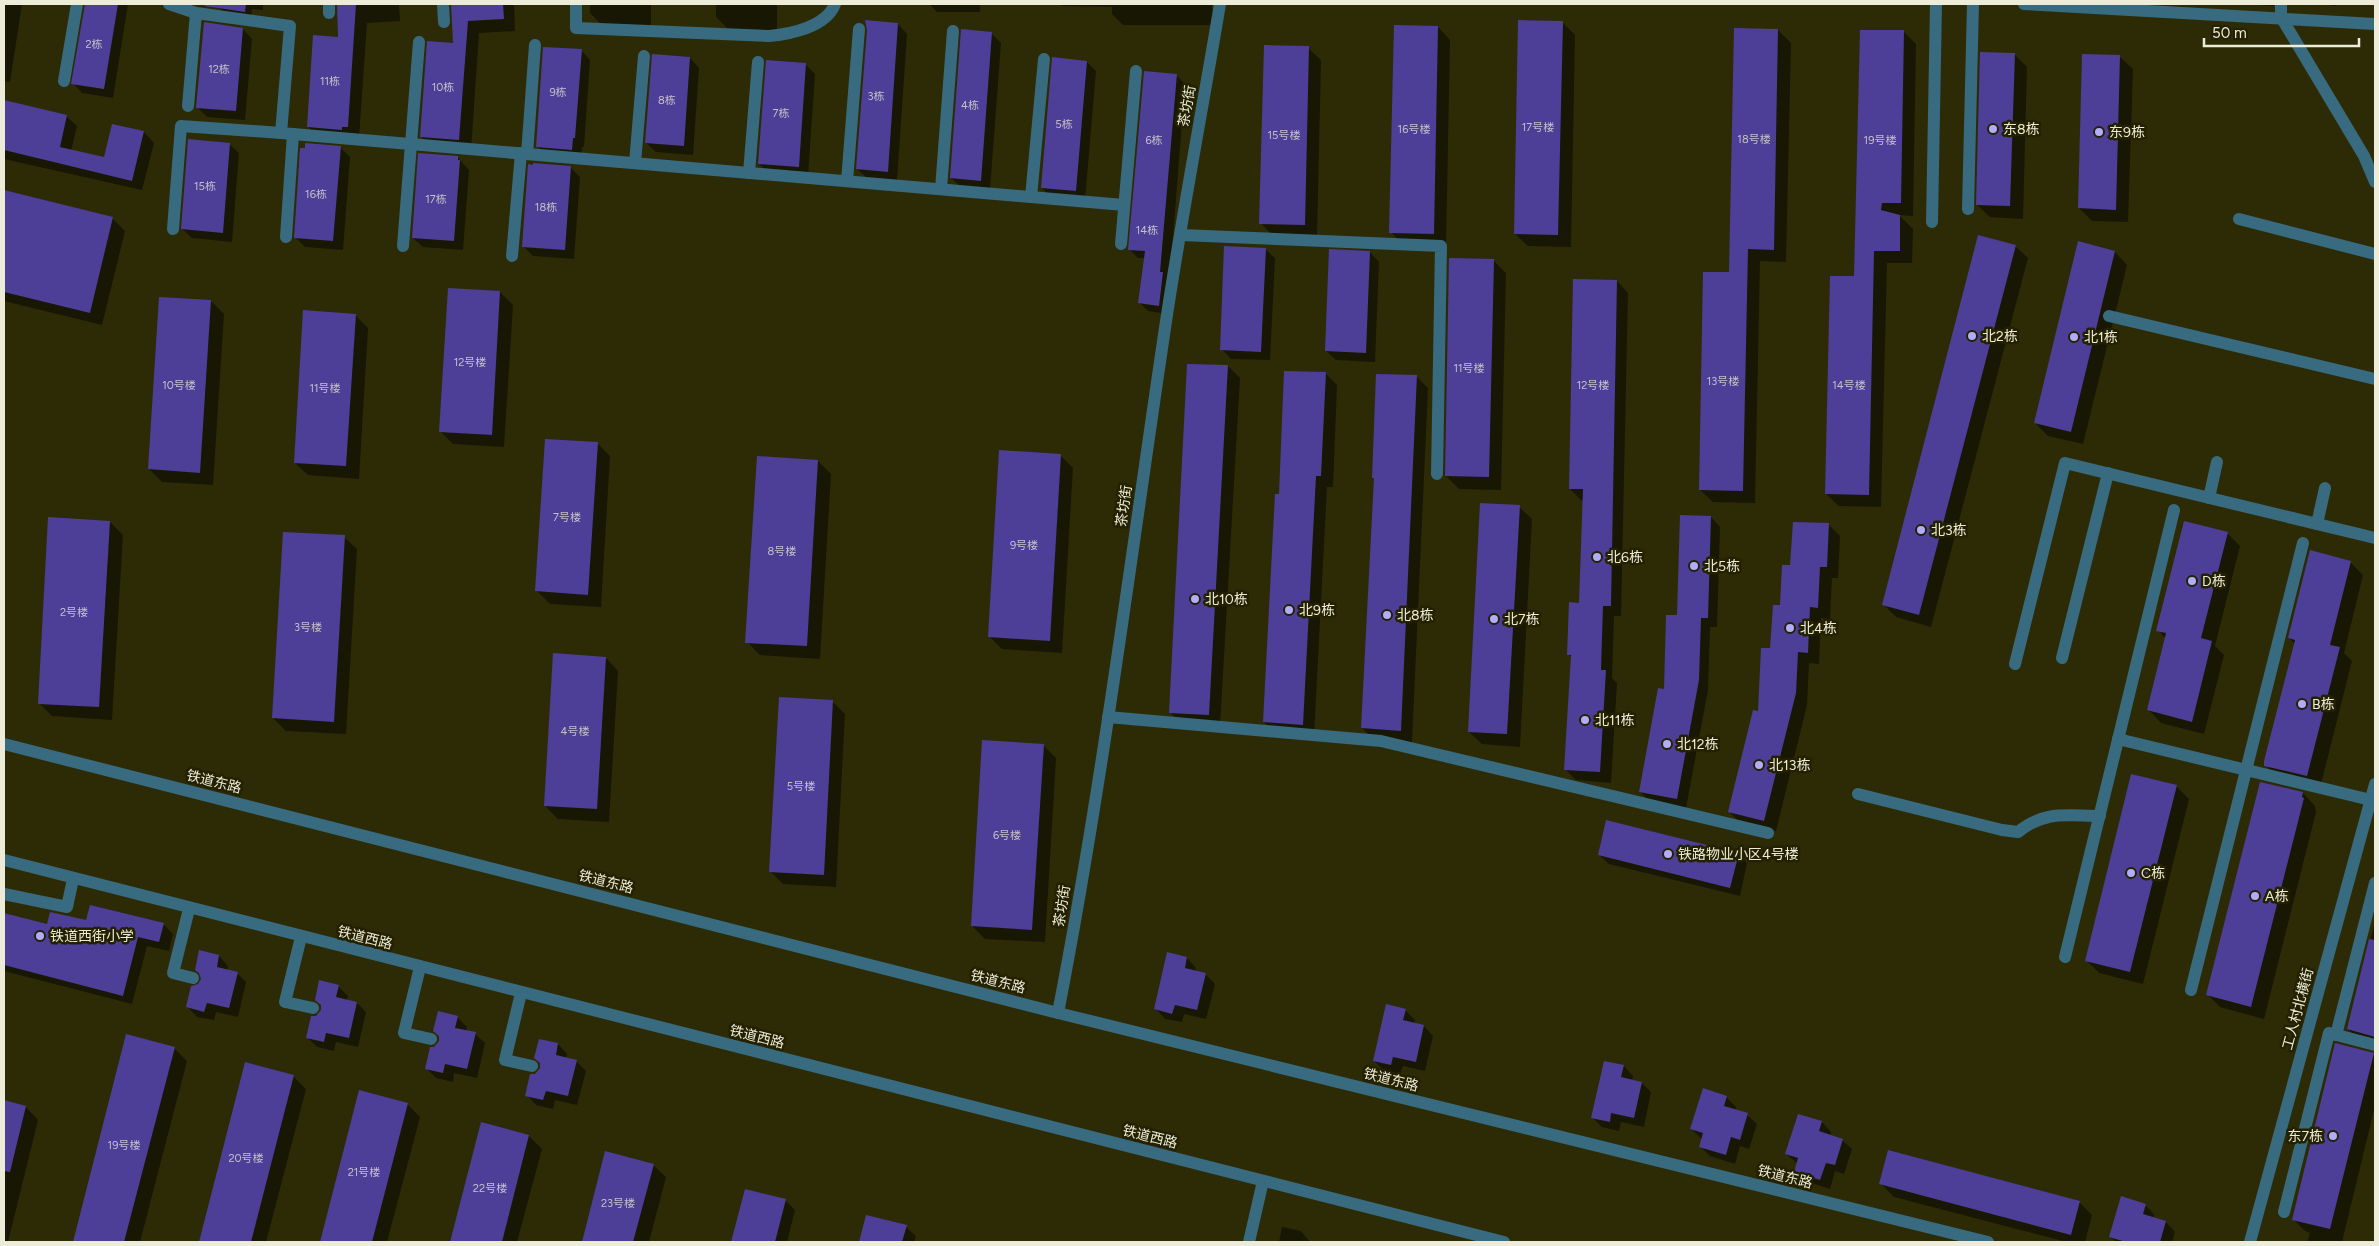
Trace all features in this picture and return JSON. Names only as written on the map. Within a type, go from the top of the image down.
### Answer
[{"type":"street","points":[[64,81],[77,4]]},
{"type":"street","points":[[170,4],[196,13],[290,26],[286,237]]},
{"type":"street","points":[[443,4],[444,22]]},
{"type":"street","points":[[576,4],[576,28],[770,36],[808,28],[832,10],[835,4]]},
{"type":"street","name":"茶坊街","points":[[1058,1013],[1074,928],[1108,717],[1180,236],[1220,4]]},
{"type":"street","points":[[1932,222],[1936,4]]},
{"type":"street","points":[[1968,209],[1972,4]]},
{"type":"street","points":[[2024,4],[2129,6],[2375,24]]},
{"type":"street","points":[[2281,4],[2281,17],[2364,156],[2375,182]]},
{"type":"street","points":[[188,106],[196,13]]},
{"type":"street","points":[[847,181],[859,29]]},
{"type":"street","points":[[941,189],[953,31]]},
{"type":"street","points":[[403,246],[419,42]]},
{"type":"street","points":[[512,256],[535,45]]},
{"type":"street","points":[[635,163],[644,56]]},
{"type":"street","points":[[1031,197],[1044,59]]},
{"type":"street","points":[[749,173],[758,62]]},
{"type":"street","points":[[1121,244],[1136,71]]},
{"type":"street","points":[[173,229],[181,126],[287,133],[1124,205]]},
{"type":"street","points":[[2239,219],[2375,254]]},
{"type":"street","points":[[1180,236],[1441,246],[1437,474]]},
{"type":"street","points":[[2109,316],[2375,379]]},
{"type":"street","points":[[2209,498],[2217,462]]},
{"type":"street","points":[[2015,664],[2065,463],[2375,538]]},
{"type":"street","points":[[2062,658],[2108,473]]},
{"type":"street","points":[[2316,524],[2325,488]]},
{"type":"street","points":[[2065,957],[2174,510]]},
{"type":"street","points":[[2191,990],[2303,543]]},
{"type":"street","points":[[1108,717],[1381,741],[1768,833]]},
{"type":"street","points":[[2118,739],[2373,800]]},
{"type":"street","name":"铁道东路","points":[[4,744],[1058,1013],[1988,1242]]},
{"type":"street","name":"工人村北横街","points":[[2250,1242],[2373,800],[2375,784]]},
{"type":"street","points":[[1858,794],[2002,830],[2018,832],[2031,821],[2045,816],[2100,816]]},
{"type":"street","name":"铁道西路","points":[[4,860],[420,968],[1504,1242]]},
{"type":"street","points":[[4,894],[68,907],[74,879]]},
{"type":"street","points":[[2336,1035],[2375,883]]},
{"type":"street","points":[[189,909],[173,973],[193,978]]},
{"type":"street","points":[[301,937],[285,1002],[313,1008]]},
{"type":"street","points":[[420,968],[404,1033],[431,1039]]},
{"type":"street","points":[[521,993],[505,1060],[532,1066]]},
{"type":"street","points":[[2284,1212],[2329,1033],[2375,1045]]},
{"type":"street","points":[[1249,1242],[1263,1181]]},
{"type":"building","points":[[85,4],[118,4],[104,89],[71,84]]},
{"type":"building","points":[[205,4],[246,4],[245,12],[205,6]]},
{"type":"building","points":[[337,4],[356,4],[348,127],[342,127],[342,130],[307,127],[313,35],[338,37]]},
{"type":"building","points":[[451,4],[503,4],[504,19],[468,21],[459,140],[420,137],[427,41],[453,43]]},
{"type":"building","points":[[865,20],[898,23],[888,172],[856,169],[867,30]]},
{"type":"building","points":[[1518,20],[1563,21],[1558,235],[1514,234]]},
{"type":"building","points":[[204,22],[243,28],[236,111],[196,108]]},
{"type":"building","points":[[1394,25],[1438,26],[1434,234],[1389,233]]},
{"type":"building","points":[[1734,28],[1778,29],[1774,250],[1748,249],[1743,491],[1699,490],[1703,272],[1729,272]]},
{"type":"building","points":[[961,29],[992,32],[981,181],[950,178]]},
{"type":"building","points":[[1860,30],[1904,30],[1901,203],[1882,203],[1881,210],[1900,215],[1900,251],[1874,251],[1869,495],[1825,494],[1830,276],[1854,276]]},
{"type":"building","points":[[1264,45],[1309,46],[1305,225],[1259,224]]},
{"type":"building","points":[[543,47],[582,49],[575,138],[573,138],[572,150],[536,147]]},
{"type":"building","name":"东8栋","points":[[1980,52],[2015,53],[2010,206],[1976,205]]},
{"type":"building","points":[[652,54],[690,57],[684,146],[645,143]]},
{"type":"building","name":"东9栋","points":[[2082,54],[2120,55],[2116,210],[2078,208]]},
{"type":"building","points":[[1052,57],[1087,61],[1076,191],[1041,188]]},
{"type":"building","points":[[766,60],[806,63],[799,167],[758,164]]},
{"type":"building","points":[[1144,71],[1177,74],[1160,272],[1163,272],[1159,306],[1138,303],[1145,251],[1128,250]]},
{"type":"building","points":[[4,100],[67,115],[60,147],[104,157],[112,124],[144,131],[132,181],[4,150]]},
{"type":"building","points":[[188,139],[230,143],[223,233],[181,229]]},
{"type":"building","points":[[305,143],[341,146],[333,241],[294,238],[300,148],[305,148]]},
{"type":"building","points":[[418,153],[458,156],[458,160],[460,160],[454,241],[412,238]]},
{"type":"building","points":[[533,163],[571,166],[565,250],[522,247],[528,164],[533,165]]},
{"type":"building","points":[[4,190],[113,217],[90,313],[4,292]]},
{"type":"building","points":[[1978,235],[2016,245],[1919,615],[1882,605]]},
{"type":"building","name":"北1栋","points":[[2078,241],[2115,251],[2071,432],[2034,423]]},
{"type":"building","points":[[1224,246],[1266,248],[1261,352],[1220,350]]},
{"type":"building","points":[[1329,249],[1370,251],[1366,353],[1325,351]]},
{"type":"building","points":[[1449,258],[1494,259],[1489,477],[1445,476]]},
{"type":"building","points":[[1573,279],[1617,280],[1611,606],[1603,606],[1601,670],[1606,670],[1600,772],[1564,770],[1571,655],[1567,655],[1569,602],[1579,603],[1583,489],[1569,489]]},
{"type":"building","points":[[448,288],[500,291],[492,435],[439,432]]},
{"type":"building","points":[[159,297],[211,300],[200,473],[148,469]]},
{"type":"building","points":[[303,310],[356,314],[346,466],[294,463]]},
{"type":"building","name":"北10栋","points":[[1187,364],[1228,365],[1209,715],[1169,713]]},
{"type":"building","name":"北9栋","points":[[1284,371],[1326,372],[1321,476],[1316,476],[1303,725],[1263,722],[1275,494],[1279,494]]},
{"type":"building","name":"北8栋","points":[[1376,374],[1417,375],[1401,731],[1361,728],[1374,478],[1372,478]]},
{"type":"building","points":[[545,439],[598,442],[588,595],[535,591]]},
{"type":"building","points":[[999,450],[1061,454],[1050,641],[988,637]]},
{"type":"building","points":[[757,456],[818,460],[807,646],[745,643]]},
{"type":"building","name":"北7栋","points":[[1480,503],[1520,505],[1507,734],[1468,732]]},
{"type":"building","points":[[1680,515],[1711,516],[1708,618],[1701,618],[1699,680],[1677,799],[1639,792],[1658,688],[1664,689],[1666,615],[1677,615]]},
{"type":"building","points":[[48,517],[110,521],[99,707],[38,704]]},
{"type":"building","name":"D栋","points":[[2184,521],[2228,532],[2201,638],[2212,641],[2192,722],[2147,710],[2166,633],[2156,631]]},
{"type":"building","points":[[1793,522],[1829,523],[1827,567],[1820,567],[1818,608],[1810,607],[1808,653],[1798,652],[1796,693],[1764,821],[1728,812],[1753,710],[1758,711],[1761,648],[1770,648],[1773,605],[1780,605],[1782,565],[1790,565]]},
{"type":"building","points":[[283,532],[345,535],[334,722],[272,718]]},
{"type":"building","name":"B栋","points":[[2310,550],[2351,561],[2330,645],[2340,647],[2307,776],[2264,766],[2264,761],[2295,640],[2288,638]]},
{"type":"building","points":[[553,653],[606,657],[597,809],[544,806]]},
{"type":"building","points":[[779,697],[833,700],[824,875],[769,872]]},
{"type":"building","points":[[982,740],[1044,744],[1032,930],[971,926]]},
{"type":"building","name":"C栋","points":[[2131,774],[2177,785],[2130,972],[2085,961]]},
{"type":"building","name":"A栋","points":[[2260,782],[2303,792],[2302,797],[2304,798],[2251,1007],[2206,995]]},
{"type":"building","name":"铁路物业小区4号楼","points":[[1606,820],[1739,853],[1730,888],[1598,855]]},
{"type":"building","points":[[90,905],[164,923],[159,942],[138,937],[123,996],[4,965],[4,913],[47,924],[50,912],[86,920]]},
{"type":"building","points":[[2369,939],[2375,940],[2375,1037],[2347,1029]]},
{"type":"building","points":[[199,950],[219,955],[217,967],[238,972],[229,1008],[207,1003],[204,1012],[186,1007],[191,986],[198,984],[201,979],[199,973],[195,970]]},
{"type":"building","points":[[1167,952],[1187,957],[1185,968],[1206,973],[1197,1010],[1175,1005],[1172,1014],[1154,1009]]},
{"type":"building","points":[[319,980],[339,985],[336,997],[357,1002],[349,1038],[326,1033],[324,1042],[306,1038],[311,1016],[316,1016],[321,1010],[321,1005],[315,1000]]},
{"type":"building","points":[[1386,1004],[1406,1009],[1403,1020],[1424,1025],[1416,1062],[1393,1057],[1391,1065],[1373,1061]]},
{"type":"building","points":[[438,1011],[458,1016],[455,1028],[476,1032],[467,1069],[445,1064],[443,1073],[425,1069],[430,1047],[434,1047],[439,1041],[439,1036],[433,1031]]},
{"type":"building","points":[[126,1034],[175,1047],[124,1242],[73,1242]]},
{"type":"building","points":[[539,1039],[558,1043],[556,1055],[577,1060],[568,1096],[546,1091],[543,1100],[525,1096],[530,1074],[535,1074],[540,1068],[540,1063],[534,1058]]},
{"type":"building","name":"东7栋","points":[[2335,1043],[2374,1053],[2330,1229],[2292,1220]]},
{"type":"building","points":[[1604,1061],[1624,1065],[1621,1077],[1642,1082],[1634,1118],[1611,1113],[1610,1122],[1591,1118]]},
{"type":"building","points":[[245,1062],[294,1075],[251,1242],[199,1242]]},
{"type":"building","points":[[1703,1088],[1727,1096],[1724,1106],[1748,1113],[1740,1140],[1731,1137],[1726,1155],[1699,1147],[1703,1133],[1690,1129]]},
{"type":"building","points":[[359,1090],[408,1103],[372,1242],[320,1242]]},
{"type":"building","points":[[4,1100],[26,1106],[10,1172],[4,1171]]},
{"type":"building","points":[[1798,1114],[1822,1121],[1819,1131],[1843,1139],[1835,1165],[1826,1163],[1820,1180],[1794,1172],[1798,1158],[1785,1154]]},
{"type":"building","points":[[481,1122],[529,1135],[502,1242],[450,1242]]},
{"type":"building","points":[[1888,1150],[2080,1201],[2071,1235],[1879,1184]]},
{"type":"building","points":[[605,1151],[654,1164],[633,1242],[582,1242]]},
{"type":"building","points":[[745,1189],[786,1199],[775,1242],[731,1242]]},
{"type":"building","points":[[2121,1196],[2146,1204],[2143,1214],[2166,1221],[2160,1242],[2126,1242],[2109,1237]]},
{"type":"building","points":[[866,1215],[907,1225],[902,1242],[859,1242]]},
{"type":"place","name":"东8栋","points":[[1993,129]]},
{"type":"place","name":"东9栋","points":[[2099,132]]},
{"type":"place","name":"北2栋","points":[[1972,336]]},
{"type":"place","name":"北1栋","points":[[2074,337]]},
{"type":"place","name":"北3栋","points":[[1921,530]]},
{"type":"place","name":"北6栋","points":[[1597,557]]},
{"type":"place","name":"北5栋","points":[[1694,566]]},
{"type":"place","name":"D栋","points":[[2192,581]]},
{"type":"place","name":"北10栋","points":[[1195,599]]},
{"type":"place","name":"北9栋","points":[[1289,610]]},
{"type":"place","name":"北8栋","points":[[1387,615]]},
{"type":"place","name":"北7栋","points":[[1494,619]]},
{"type":"place","name":"北4栋","points":[[1790,628]]},
{"type":"place","name":"B栋","points":[[2302,704]]},
{"type":"place","name":"北11栋","points":[[1585,720]]},
{"type":"place","name":"北12栋","points":[[1667,744]]},
{"type":"place","name":"北13栋","points":[[1759,765]]},
{"type":"place","name":"铁路物业小区4号楼","points":[[1668,854]]},
{"type":"place","name":"C栋","points":[[2131,873]]},
{"type":"place","name":"A栋","points":[[2255,896]]},
{"type":"place","name":"铁道西街小学","points":[[40,936]]},
{"type":"place","name":"东7栋","points":[[2333,1136]]}]
